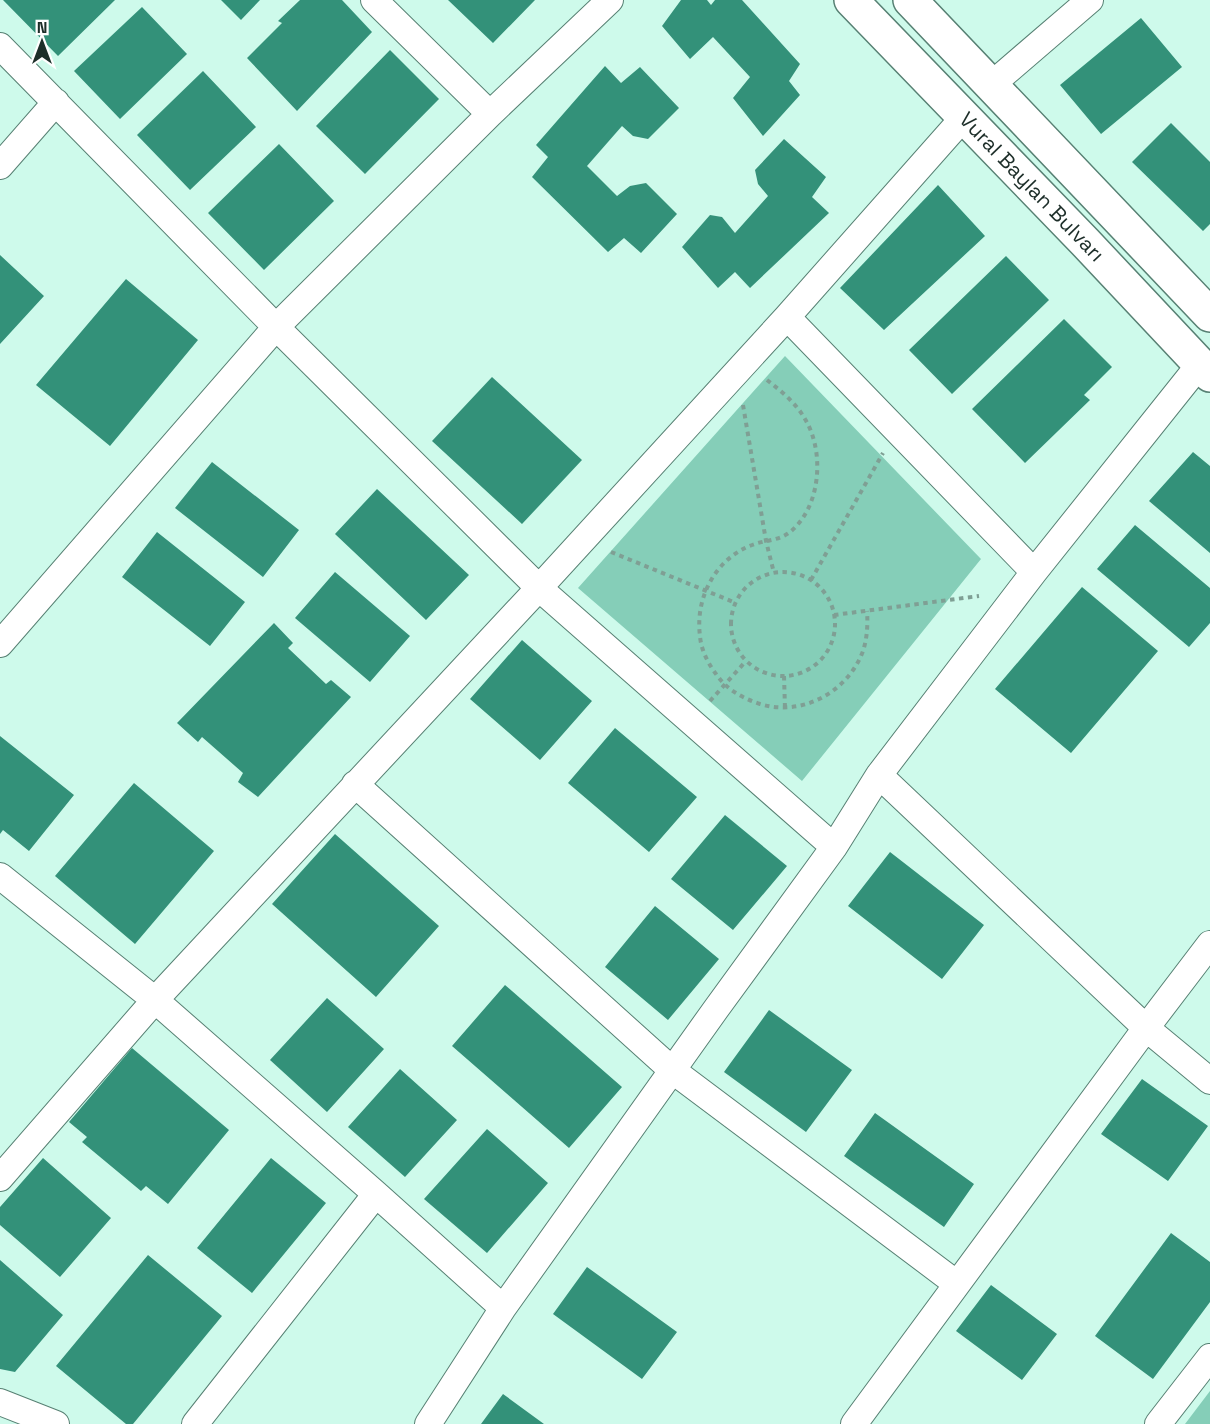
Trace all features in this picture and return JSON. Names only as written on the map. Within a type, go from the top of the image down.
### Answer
[{"type":"main road","name":"Vural Baylan Bulvarı","points":[[851,0],[1205,369]]},
{"type":"main road","name":"Vural Baylan Bulvarı","points":[[910,0],[991,85],[1206,300]]},
{"type":"street","points":[[374,0],[490,114]]},
{"type":"street","points":[[0,644],[276,327],[490,114],[610,0]]},
{"type":"street","points":[[991,85],[1090,0]]},
{"type":"street","points":[[0,46],[276,327],[539,588],[834,847]]},
{"type":"street","points":[[0,166],[56,102]]},
{"type":"street","points":[[0,1178],[154,1000],[539,588],[787,317],[964,117]]},
{"type":"street","points":[[787,317],[896,429],[1027,581]]},
{"type":"street","points":[[428,1424],[503,1308],[834,847],[879,775],[1027,581],[1205,369]]},
{"type":"street","points":[[879,775],[1146,1028],[1210,1081]]},
{"type":"street","points":[[355,784],[672,1070],[957,1284]]},
{"type":"street","points":[[0,876],[154,1000],[503,1308]]},
{"type":"street","points":[[854,1424],[1210,944]]},
{"type":"street","points":[[195,1424],[376,1194]]},
{"type":"street","points":[[1158,1424],[1210,1357]]},
{"type":"street","points":[[0,1402],[56,1424]]},
{"type":"path","points":[[741,367],[766,541],[774,573]]},
{"type":"path","points":[[741,367],[785,395],[805,419],[813,436],[817,455],[816,479],[813,495],[805,513],[791,531],[780,538],[750,546],[734,554],[723,563],[708,583],[699,616],[703,651],[710,666],[725,685],[749,700],[785,708],[814,702],[840,686],[850,674],[863,651],[867,611]]},
{"type":"path","points":[[811,580],[896,429]]},
{"type":"path","points":[[582,541],[736,603]]},
{"type":"path","points":[[785,572],[801,575],[811,580],[827,596],[834,611],[836,628],[832,644],[822,659],[810,669],[794,675],[777,676],[760,671],[746,661],[735,646],[731,629],[732,612],[739,596],[752,583],[767,574],[785,572]]},
{"type":"path","points":[[834,615],[1027,581]]},
{"type":"path","points":[[693,721],[746,661]]},
{"type":"path","points":[[784,676],[785,708]]},
{"type":"green space","points":[[785,356],[981,559],[802,781],[578,588]]},
{"type":"green space","points":[[1210,1391],[1210,1424],[1185,1424]]},
{"type":"building","points":[[3,0],[115,0],[58,56]]},
{"type":"building","points":[[221,0],[260,0],[241,20]]},
{"type":"building","points":[[300,0],[342,0],[372,32],[297,111],[247,58],[282,23],[278,21]]},
{"type":"building","points":[[448,0],[535,0],[493,43]]},
{"type":"building","points":[[681,0],[707,0],[711,5],[715,0],[742,0],[800,64],[789,81],[800,95],[763,136],[733,98],[750,77],[713,37],[690,59],[662,26]]},
{"type":"building","points":[[142,7],[187,54],[120,119],[74,71]]},
{"type":"building","points":[[1141,18],[1182,67],[1101,134],[1060,85]]},
{"type":"building","points":[[390,50],[439,99],[365,174],[316,126]]},
{"type":"building","points":[[605,66],[621,83],[640,67],[679,108],[648,139],[633,136],[622,126],[587,166],[617,196],[630,186],[646,183],[677,214],[641,253],[624,238],[608,252],[532,177],[548,157],[536,145]]},
{"type":"building","points":[[203,71],[256,127],[190,190],[137,135]]},
{"type":"building","points":[[1171,123],[1210,162],[1210,224],[1203,231],[1132,162]]},
{"type":"building","points":[[784,139],[826,177],[812,197],[829,213],[750,288],[735,272],[718,288],[682,247],[710,215],[722,217],[735,233],[768,196],[758,184],[755,170]]},
{"type":"building","points":[[279,144],[334,201],[264,270],[208,213]]},
{"type":"building","points":[[938,185],[985,236],[884,330],[840,288]]},
{"type":"building","points":[[0,255],[44,296],[0,344]]},
{"type":"building","points":[[1006,256],[1049,300],[952,394],[909,350]]},
{"type":"building","points":[[126,279],[198,340],[110,446],[36,385]]},
{"type":"building","points":[[1064,319],[1112,367],[1084,395],[1090,400],[1025,463],[972,409]]},
{"type":"building","points":[[492,377],[582,460],[522,524],[432,441]]},
{"type":"building","points":[[1193,452],[1210,466],[1210,553],[1149,501]]},
{"type":"building","points":[[212,462],[299,530],[263,577],[175,508]]},
{"type":"building","points":[[377,489],[469,575],[426,620],[335,534]]},
{"type":"building","points":[[1135,525],[1210,588],[1210,623],[1189,647],[1097,569]]},
{"type":"building","points":[[157,532],[245,602],[210,646],[122,577]]},
{"type":"building","points":[[335,572],[410,636],[370,682],[295,618]]},
{"type":"building","points":[[1082,587],[1158,651],[1071,753],[995,689]]},
{"type":"building","points":[[274,623],[293,643],[288,648],[326,684],[331,680],[351,697],[258,797],[238,782],[243,773],[202,737],[198,742],[177,723]]},
{"type":"building","points":[[522,640],[592,701],[540,760],[470,699]]},
{"type":"building","points":[[615,728],[697,797],[649,852],[568,783]]},
{"type":"building","points":[[0,736],[74,795],[29,851],[3,830],[0,834]]},
{"type":"building","points":[[134,783],[214,851],[135,944],[55,876]]},
{"type":"building","points":[[725,815],[787,866],[733,930],[671,879]]},
{"type":"building","points":[[335,834],[439,926],[376,997],[272,904]]},
{"type":"building","points":[[890,852],[984,925],[942,979],[848,906]]},
{"type":"building","points":[[655,906],[719,959],[668,1020],[605,967]]},
{"type":"building","points":[[505,985],[622,1087],[569,1148],[452,1046]]},
{"type":"building","points":[[327,998],[384,1049],[327,1112],[270,1060]]},
{"type":"building","points":[[769,1010],[852,1070],[806,1132],[724,1072]]},
{"type":"building","points":[[132,1048],[229,1130],[168,1204],[146,1186],[141,1191],[82,1142],[87,1137],[69,1122]]},
{"type":"building","points":[[400,1069],[457,1120],[405,1177],[348,1127]]},
{"type":"building","points":[[1142,1079],[1208,1126],[1168,1181],[1101,1134]]},
{"type":"building","points":[[875,1113],[974,1184],[944,1227],[844,1156]]},
{"type":"building","points":[[487,1129],[548,1183],[487,1253],[424,1199]]},
{"type":"building","points":[[43,1158],[111,1218],[60,1277],[0,1225],[0,1207]]},
{"type":"building","points":[[271,1158],[326,1203],[252,1293],[197,1248]]},
{"type":"building","points":[[1171,1233],[1210,1262],[1210,1302],[1153,1379],[1095,1336]]},
{"type":"building","points":[[148,1255],[222,1316],[133,1424],[126,1424],[56,1366]]},
{"type":"building","points":[[0,1260],[63,1315],[15,1372],[0,1369]]},
{"type":"building","points":[[587,1267],[677,1332],[642,1379],[553,1314]]},
{"type":"building","points":[[991,1285],[1057,1334],[1022,1380],[956,1331]]},
{"type":"building","points":[[503,1394],[544,1424],[481,1424]]}]
